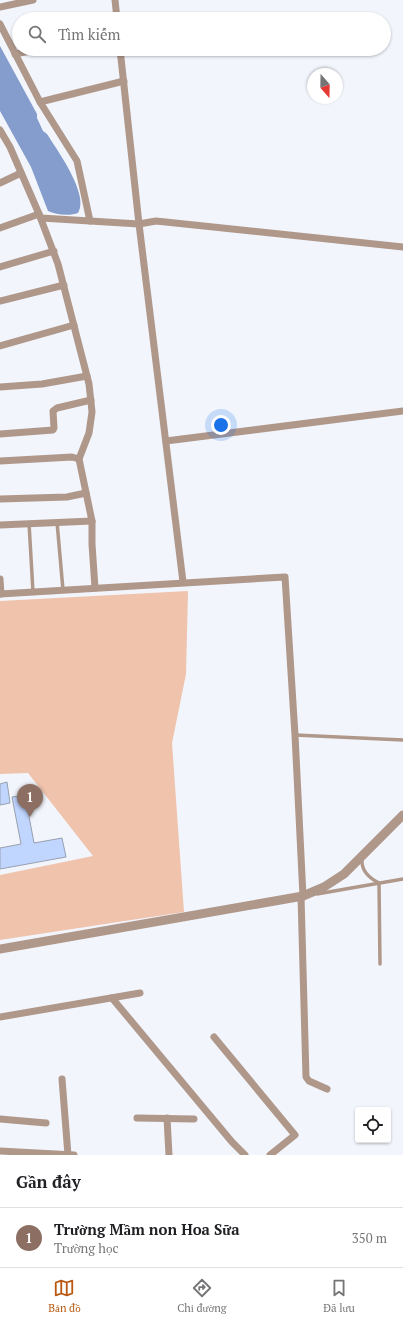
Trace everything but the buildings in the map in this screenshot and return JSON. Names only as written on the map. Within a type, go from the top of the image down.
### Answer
[{"type":"street","points":[[0,7],[20,1],[33,0]]},
{"type":"street","points":[[115,0],[116,12]]},
{"type":"street","points":[[0,24],[12,46]]},
{"type":"street","points":[[17,56],[40,102],[77,161],[90,221]]},
{"type":"street","points":[[121,56],[139,224],[183,582]]},
{"type":"street","points":[[40,102],[124,81]]},
{"type":"street","points":[[0,130],[10,147],[54,251],[87,376],[92,412],[89,433],[79,459],[92,521],[95,588]]},
{"type":"street","points":[[0,183],[21,173]]},
{"type":"street","points":[[0,228],[40,216],[139,224],[156,221],[403,247]]},
{"type":"street","points":[[0,266],[54,251]]},
{"type":"street","points":[[0,301],[64,285]]},
{"type":"street","points":[[0,346],[74,324]]},
{"type":"street","points":[[0,387],[42,384],[87,376]]},
{"type":"street","points":[[0,434],[53,430],[53,411],[57,408],[91,400]]},
{"type":"street","points":[[166,442],[403,411]]},
{"type":"street","points":[[0,461],[72,457],[79,459]]},
{"type":"street","points":[[0,499],[68,497],[86,493]]},
{"type":"street","points":[[0,525],[92,521]]},
{"type":"street","points":[[0,579],[1,594],[285,577],[295,735],[302,896],[306,1077],[309,1081],[327,1089]]},
{"type":"street","points":[[0,949],[302,896],[324,887],[344,874],[403,815]]},
{"type":"street","points":[[0,1017],[140,993]]},
{"type":"street","points":[[112,998],[232,1142],[245,1155]]},
{"type":"street","points":[[214,1037],[295,1135],[270,1155]]},
{"type":"street","points":[[62,1079],[68,1155]]},
{"type":"street","points":[[0,1118],[46,1123]]},
{"type":"street","points":[[137,1118],[194,1119]]},
{"type":"street","points":[[167,1118],[169,1155]]},
{"type":"street","points":[[0,1151],[74,1155]]},
{"type":"lane","points":[[57,522],[62,590]]},
{"type":"lane","points":[[29,523],[33,592]]},
{"type":"lane","points":[[295,735],[403,740]]},
{"type":"lane","points":[[362,857],[361,865],[365,873],[371,879],[379,883]]},
{"type":"lane","points":[[302,896],[403,879]]},
{"type":"lane","points":[[379,883],[380,964]]},
{"type":"shaded area","points":[[188,591],[186,674],[172,743],[184,912],[0,940],[0,875],[93,856],[28,773],[0,774],[0,601]]},
{"type":"water","points":[[0,46],[37,114],[37,118],[43,131],[47,134],[71,173],[80,195],[81,205],[78,213],[63,215],[48,211],[31,167],[0,111]]},
{"type":"place","name":"Trường Mầm non Hoa Sữa","points":[[30,817]]}]
